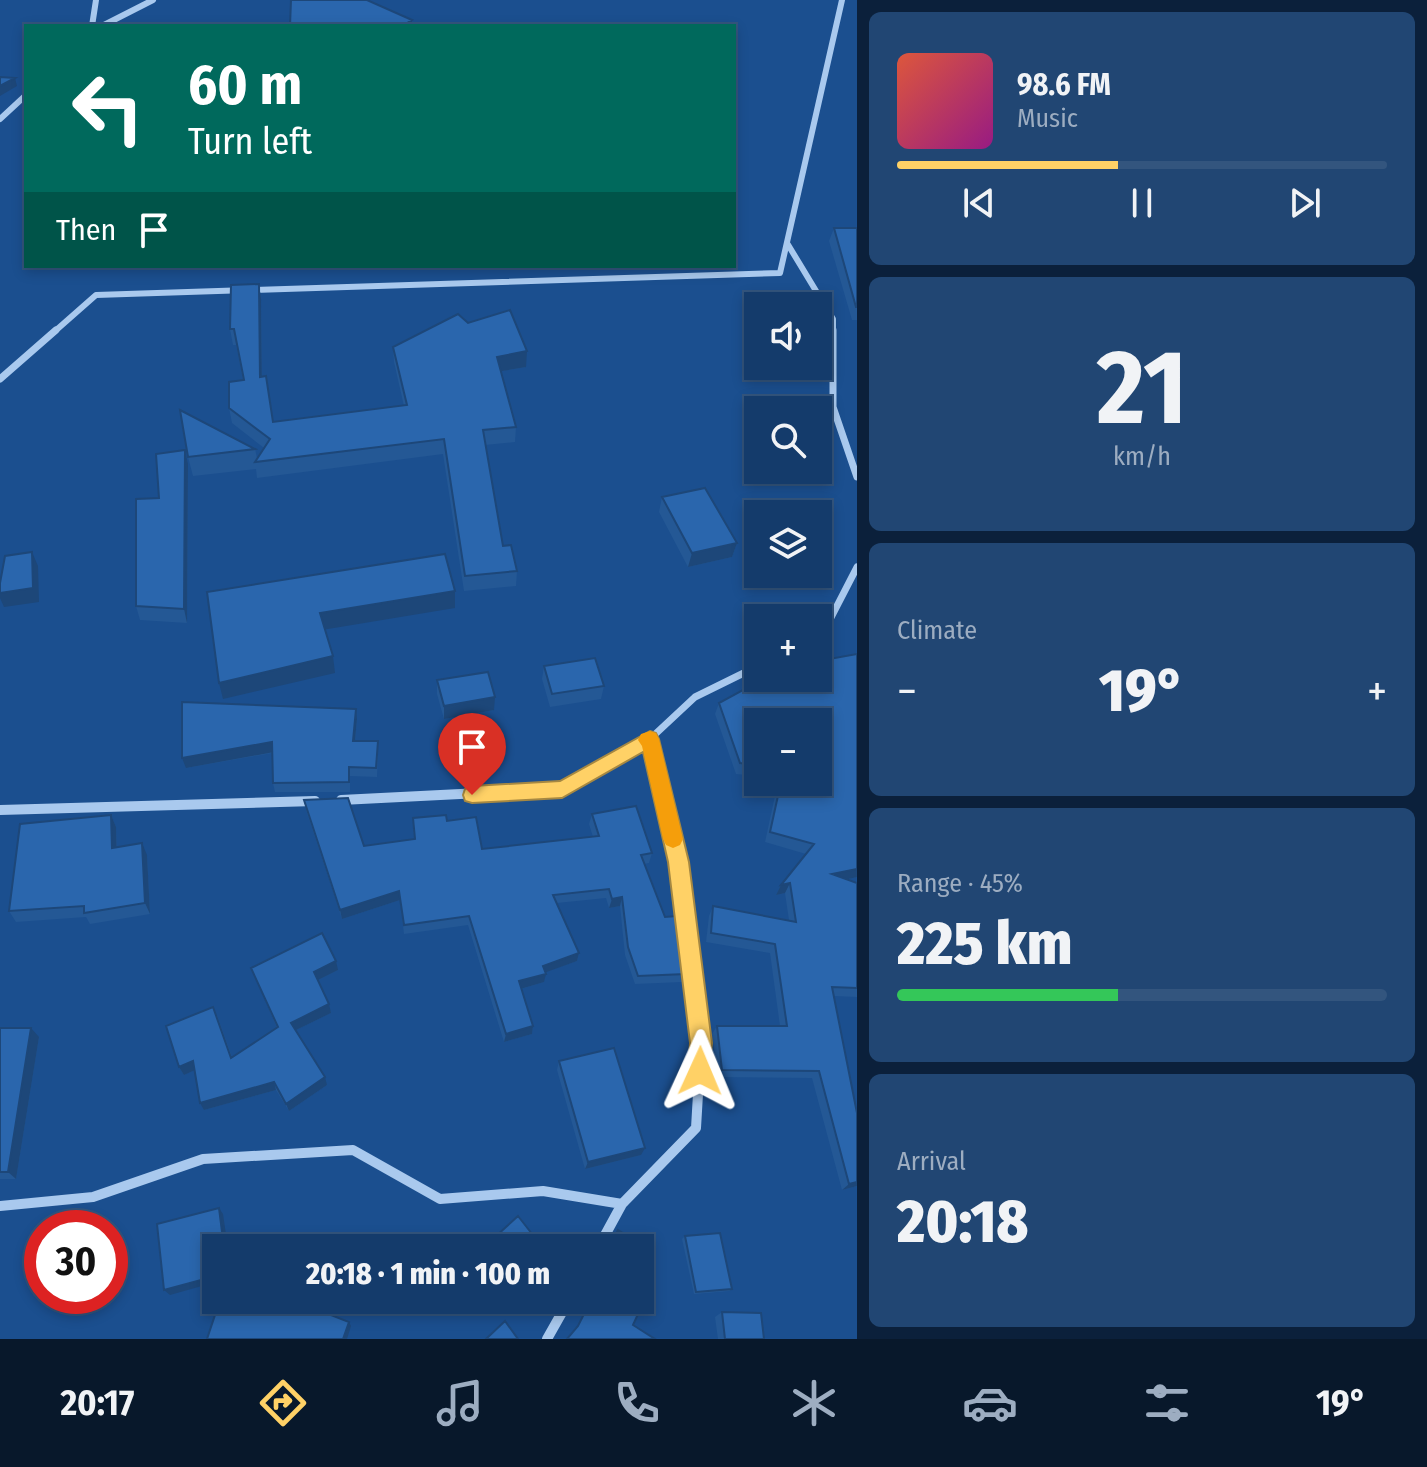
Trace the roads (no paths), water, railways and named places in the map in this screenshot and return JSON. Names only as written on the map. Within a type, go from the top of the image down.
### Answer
[{"type":"street","points":[[92,24],[96,0]]},
{"type":"street","points":[[106,24],[153,0]]},
{"type":"street","points":[[0,379],[96,295],[780,273],[842,0]]},
{"type":"street","points":[[0,119],[24,97]]},
{"type":"street","points":[[787,243],[833,319],[833,407],[857,477]]},
{"type":"street","points":[[832,616],[857,567]]},
{"type":"street","points":[[0,810],[303,802],[562,789],[650,739],[695,697],[744,673]]},
{"type":"street","points":[[606,1234],[622,1204],[696,1128],[701,1043],[678,862],[650,739]]},
{"type":"street","points":[[0,1206],[93,1197],[203,1159],[353,1150],[440,1199],[543,1191],[622,1204]]},
{"type":"street","points":[[547,1339],[561,1314]]}]
